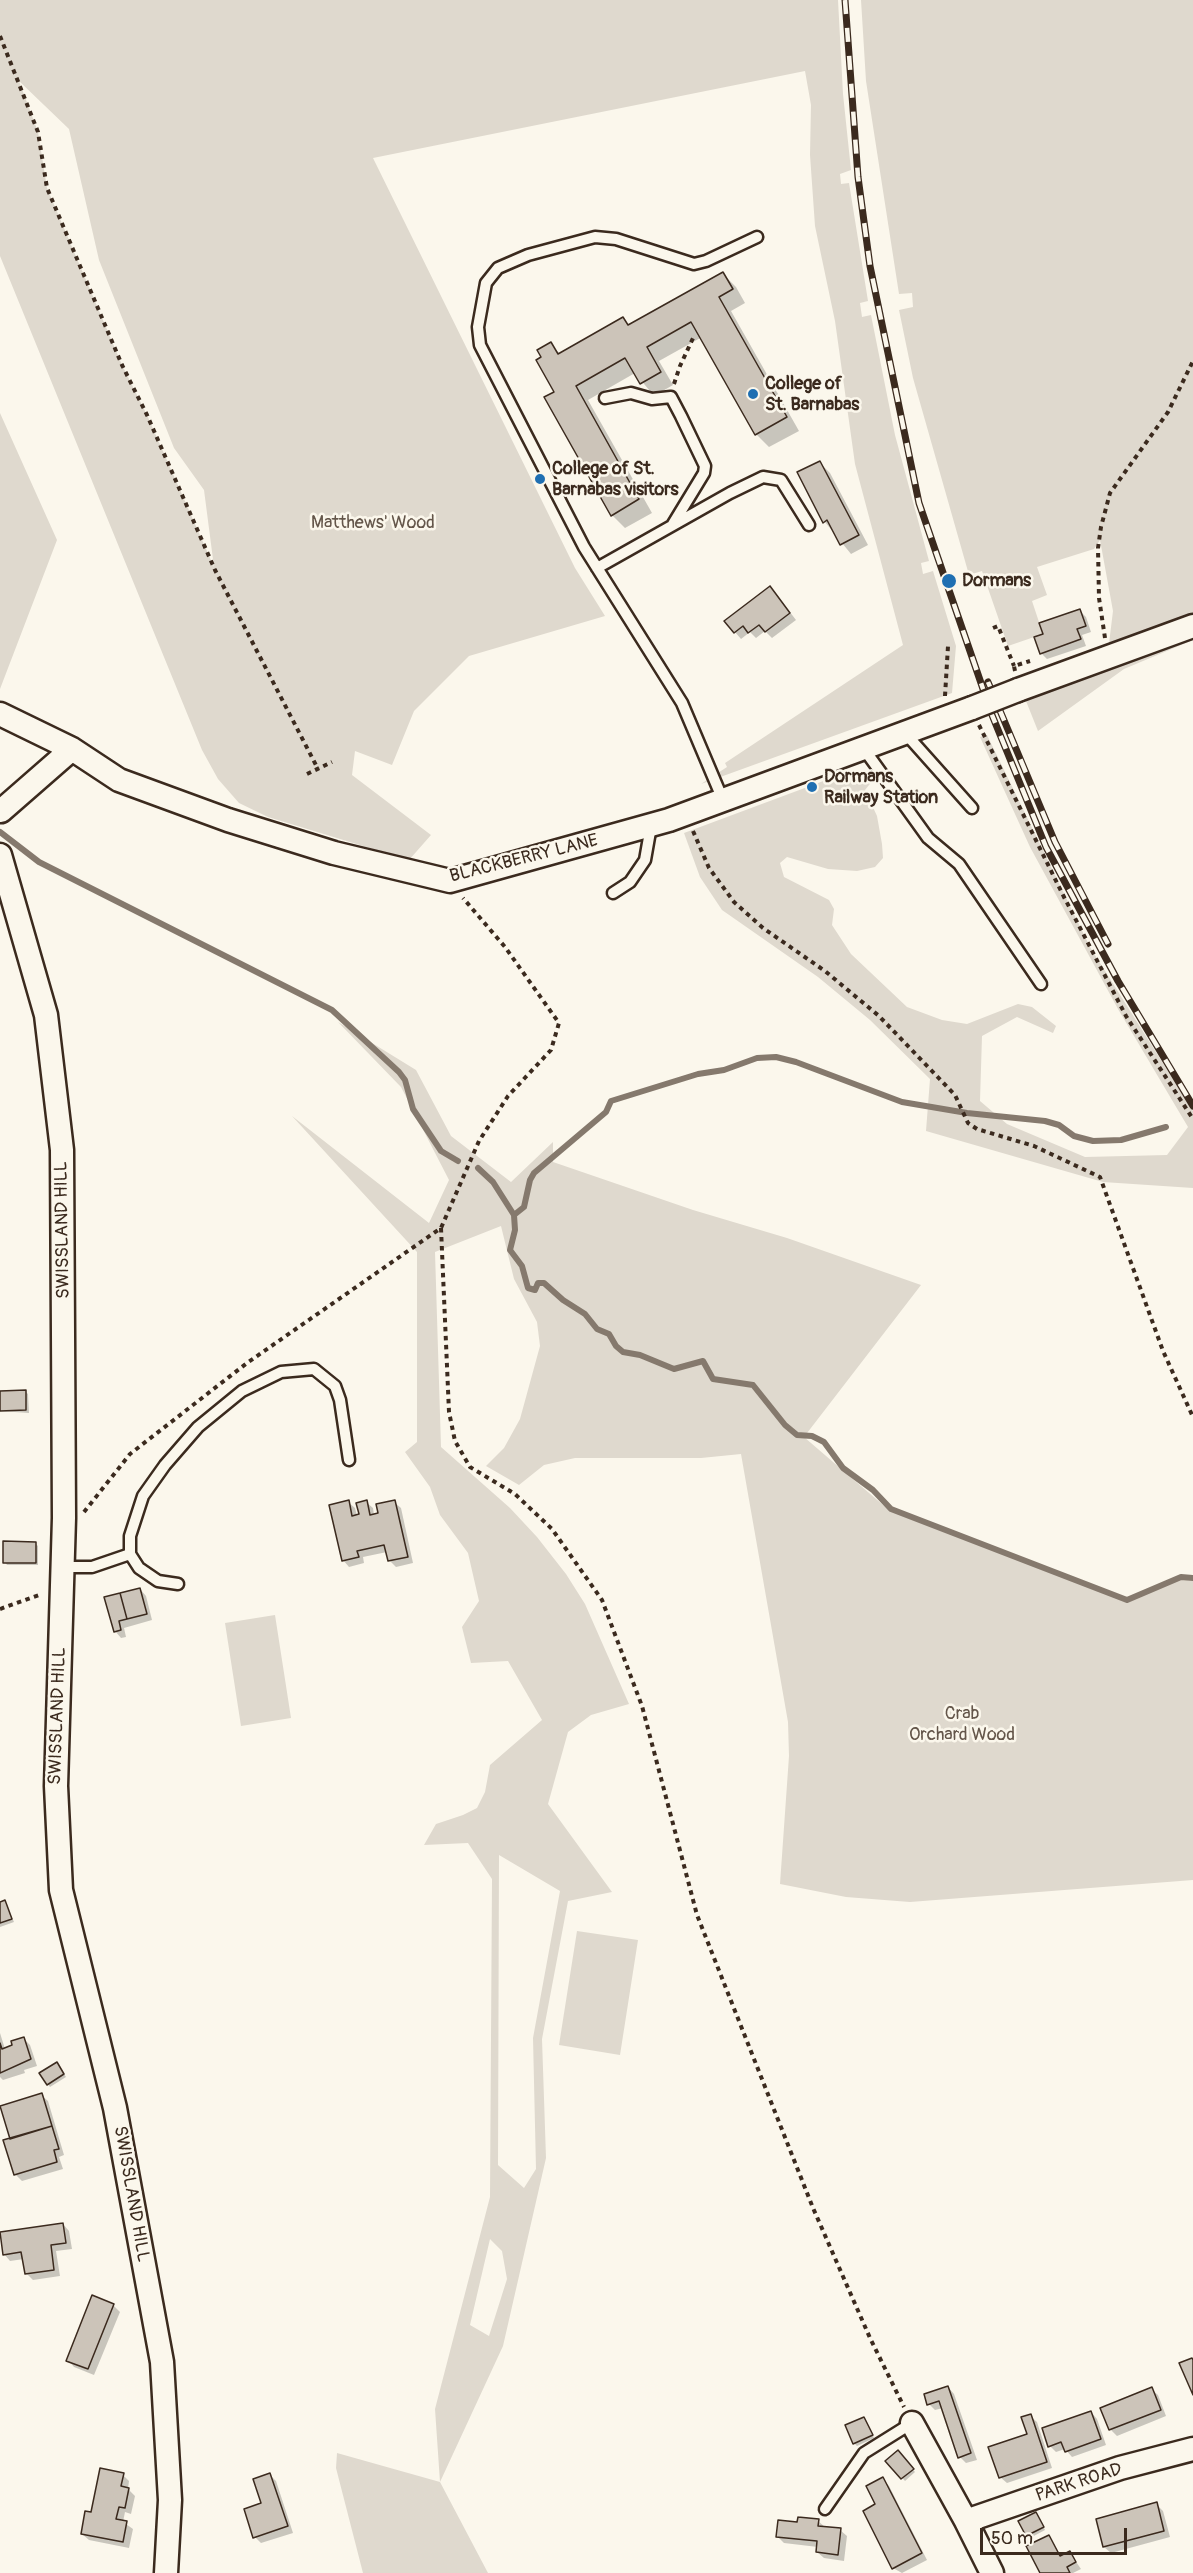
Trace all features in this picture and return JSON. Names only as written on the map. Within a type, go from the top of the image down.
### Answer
[{"type":"street","name":"BLACKBERRY LANE","points":[[0,714],[72,749],[118,780],[228,820],[334,853],[450,881],[651,826],[686,814],[906,734],[946,708],[1018,690],[1193,626]]},
{"type":"street","points":[[0,809],[72,749]]},
{"type":"street","name":"SWISSLAND HILL","points":[[0,855],[46,1015],[62,1150],[64,1518],[56,1786],[61,1890],[115,2108],[162,2362],[170,2500],[166,2573]]},
{"type":"street","points":[[912,2423],[992,2573]]},
{"type":"street","name":"PARK ROAD","points":[[966,2521],[1120,2468],[1193,2449]]},
{"type":"lane","points":[[723,801],[682,703],[597,568],[480,345],[478,327],[486,283],[498,268],[528,255],[595,237],[616,239],[694,264],[706,261],[757,237]]},
{"type":"lane","points":[[605,398],[631,393],[652,399],[670,397],[705,466],[704,473],[673,524]]},
{"type":"lane","points":[[597,568],[673,524],[764,477],[781,480],[809,525]]},
{"type":"lane","points":[[906,734],[972,808]]},
{"type":"lane","points":[[864,749],[928,838],[959,864],[1041,984]]},
{"type":"lane","points":[[613,893],[630,882],[645,860],[651,826]]},
{"type":"lane","points":[[178,1584],[158,1581],[139,1568],[130,1554],[130,1536],[142,1496],[198,1427],[243,1391],[281,1372],[314,1369],[334,1386],[340,1400],[349,1460]]},
{"type":"lane","points":[[63,1577],[130,1554]]},
{"type":"lane","points":[[825,2509],[864,2453],[912,2423]]},
{"type":"path","points":[[0,36],[38,132],[48,188],[122,365],[147,415],[215,570],[318,769]]},
{"type":"path","points":[[670,397],[680,366],[694,336]]},
{"type":"path","points":[[1105,635],[1099,597],[1098,548],[1110,493],[1168,412],[1193,362]]},
{"type":"path","points":[[993,628],[998,626],[1014,666]]},
{"type":"path","points":[[946,708],[948,646]]},
{"type":"path","points":[[978,724],[1126,1016],[1193,1119]]},
{"type":"path","points":[[307,774],[332,762]]},
{"type":"path","points":[[686,814],[709,868],[734,902],[763,928],[825,971],[879,1016],[937,1074],[963,1109],[964,1116],[977,1129],[1034,1146],[1100,1177],[1163,1351],[1193,1417]]},
{"type":"path","points":[[450,881],[506,948],[560,1023],[551,1050],[508,1096],[479,1141],[441,1228],[449,1412],[455,1442],[470,1467],[515,1494],[552,1529],[602,1600],[642,1706],[697,1915],[813,2208],[870,2338],[912,2423]]},
{"type":"path","points":[[64,1518],[81,1516],[130,1454],[247,1363],[441,1228]]},
{"type":"path","points":[[0,1609],[63,1577]]},
{"type":"green space","name":"Matthews' Wood","points":[[0,0],[838,0],[843,94],[851,170],[840,174],[841,184],[849,183],[868,301],[860,303],[862,317],[871,315],[895,435],[929,561],[921,563],[923,574],[933,571],[956,646],[952,693],[701,784],[727,767],[725,763],[903,645],[855,464],[835,321],[815,226],[810,155],[811,105],[805,71],[373,158],[575,568],[605,616],[469,656],[414,711],[392,765],[355,751],[352,775],[431,835],[409,860],[268,817],[239,803],[218,779],[202,750],[0,256]],"holes":[[[19,81],[69,129],[99,260],[174,448],[204,490],[214,567],[147,415],[122,365],[47,188],[38,132]]]},
{"type":"green space","points":[[861,0],[1193,0],[1193,640],[1124,669],[1038,731],[1026,701],[1106,668],[1113,611],[1100,540],[1094,549],[1037,567],[1047,595],[1032,601],[1043,634],[1008,646],[982,571],[969,575],[913,378],[899,310],[913,307],[912,293],[899,294],[866,81]]},
{"type":"green space","points":[[0,413],[57,540],[0,689]]},
{"type":"green space","points":[[987,735],[1090,947],[1193,1111],[1193,1188],[1103,1182],[926,1131],[930,1079],[870,1020],[818,977],[722,910],[700,877],[684,833],[853,770],[873,780],[865,790],[877,816],[882,844],[883,858],[875,867],[857,871],[828,869],[787,857],[780,863],[784,877],[829,900],[834,909],[832,925],[851,954],[907,1007],[942,1020],[967,1024],[1018,1004],[1032,1007],[1056,1026],[1053,1033],[1017,1017],[982,1036],[980,1101],[1007,1124],[1085,1157],[1167,1155],[1188,1127],[1118,1009],[1030,847],[980,737]]},
{"type":"green space","name":"Crab Orchard Wood","points":[[338,1022],[416,1070],[451,1136],[511,1182],[553,1142],[553,1162],[693,1210],[787,1238],[921,1285],[804,1437],[890,1511],[1126,1602],[1181,1579],[1193,1581],[1193,1880],[910,1902],[846,1897],[780,1884],[789,1756],[788,1722],[741,1454],[701,1458],[575,1458],[544,1465],[519,1485],[486,1466],[504,1448],[520,1419],[540,1346],[537,1322],[514,1279],[501,1226],[435,1252],[441,1447],[510,1508],[537,1537],[566,1574],[585,1604],[629,1704],[591,1715],[568,1732],[548,1804],[612,1892],[568,1901],[542,2039],[546,2158],[503,2346],[440,2482],[435,2409],[490,2197],[492,1879],[468,1843],[424,1845],[436,1824],[477,1808],[485,1792],[490,1765],[542,1720],[508,1661],[471,1663],[462,1627],[479,1601],[468,1553],[440,1515],[430,1487],[405,1452],[417,1442],[417,1252],[292,1116],[429,1223],[449,1180],[401,1087]],"holes":[[[499,1855],[560,1891],[533,2038],[536,2169],[524,2188],[498,2165]],[[490,2239],[502,2251],[507,2279],[489,2336],[470,2325]]]},
{"type":"green space","points":[[275,1615],[291,1718],[241,1726],[225,1623]]},
{"type":"green space","points":[[577,1931],[638,1940],[620,2055],[559,2045]]},
{"type":"green space","points":[[337,2453],[440,2482],[488,2573],[363,2573],[336,2468]]},
{"type":"building","name":"College of St. Barnabas","points":[[723,272],[733,289],[719,297],[787,417],[755,435],[691,322],[647,347],[661,372],[640,384],[625,358],[576,386],[639,499],[611,516],[544,397],[554,392],[536,360],[541,357],[537,350],[551,342],[558,354],[623,317],[628,325]]},
{"type":"building","points":[[820,461],[859,535],[840,545],[827,520],[823,523],[797,472]]},
{"type":"building","points":[[770,586],[790,613],[765,632],[759,625],[748,633],[743,626],[734,633],[724,621]]},
{"type":"building","name":"Dormans","points":[[1080,609],[1086,626],[1077,629],[1081,639],[1040,654],[1034,637],[1043,634],[1039,623]]},
{"type":"building","points":[[26,1390],[26,1410],[0,1411],[0,1391]]},
{"type":"building","points":[[349,1500],[352,1516],[359,1514],[356,1503],[367,1500],[370,1515],[378,1513],[376,1504],[395,1500],[408,1557],[388,1561],[384,1545],[357,1551],[359,1557],[342,1561],[329,1505]]},
{"type":"building","points":[[3,1541],[36,1542],[36,1563],[3,1563]]},
{"type":"building","points":[[140,1588],[147,1614],[127,1619],[120,1593]]},
{"type":"building","points":[[120,1593],[127,1619],[119,1621],[121,1630],[114,1632],[104,1597]]},
{"type":"building","points":[[5,1900],[12,1919],[0,1923],[0,1902]]},
{"type":"building","points":[[24,2037],[31,2059],[0,2073],[0,2043],[2,2049],[12,2045],[11,2041]]},
{"type":"building","points":[[57,2062],[64,2074],[47,2085],[39,2073]]},
{"type":"building","points":[[42,2093],[52,2126],[10,2139],[0,2106]]},
{"type":"building","points":[[52,2126],[59,2149],[54,2150],[57,2162],[14,2175],[3,2140]]},
{"type":"building","points":[[63,2223],[66,2243],[51,2245],[54,2270],[25,2274],[21,2252],[3,2255],[0,2232]]},
{"type":"building","points":[[92,2295],[114,2304],[88,2369],[66,2361]]},
{"type":"building","points":[[1192,2358],[1193,2360],[1193,2395],[1179,2363]]},
{"type":"building","points":[[948,2386],[971,2453],[958,2458],[939,2401],[927,2405],[924,2394]]},
{"type":"building","points":[[1152,2387],[1161,2410],[1109,2430],[1100,2408]]},
{"type":"building","points":[[1091,2411],[1101,2439],[1065,2452],[1061,2442],[1048,2447],[1042,2428]]},
{"type":"building","points":[[1031,2414],[1047,2462],[999,2478],[988,2447],[1027,2434],[1021,2417]]},
{"type":"building","points":[[864,2417],[873,2435],[853,2444],[845,2425]]},
{"type":"building","points":[[898,2450],[914,2469],[901,2479],[885,2461]]},
{"type":"building","points":[[100,2468],[124,2473],[121,2486],[129,2488],[125,2508],[119,2507],[116,2519],[127,2521],[123,2542],[81,2534],[85,2511],[91,2512]]},
{"type":"building","points":[[270,2473],[288,2526],[253,2538],[244,2509],[261,2503],[253,2479]]},
{"type":"building","points":[[883,2477],[922,2553],[892,2569],[863,2511],[875,2504],[866,2486]]},
{"type":"building","points":[[1157,2502],[1164,2531],[1103,2547],[1096,2519]]},
{"type":"building","points":[[1036,2512],[1044,2527],[1026,2536],[1018,2521]]},
{"type":"building","points":[[798,2517],[819,2519],[818,2526],[841,2528],[838,2555],[816,2552],[817,2541],[776,2537],[778,2520],[797,2522]]},
{"type":"building","points":[[1049,2535],[1060,2556],[1070,2551],[1076,2562],[1067,2567],[1070,2573],[1040,2573],[1026,2546]]},
{"type":"waterway","points":[[0,832],[39,862],[332,1010],[399,1072],[405,1080],[413,1109],[441,1151],[458,1161]]},
{"type":"waterway","points":[[514,1215],[524,1207],[530,1180],[534,1173],[606,1112],[611,1101],[698,1074],[724,1070],[757,1058],[776,1057],[796,1062],[902,1102],[967,1113],[1045,1121],[1059,1125],[1074,1136],[1093,1141],[1121,1140],[1166,1127]]},
{"type":"waterway","points":[[478,1168],[493,1182],[514,1215],[515,1230],[510,1250],[522,1266],[528,1288],[535,1290],[538,1283],[544,1283],[563,1300],[585,1314],[597,1329],[609,1334],[616,1346],[623,1352],[640,1355],[674,1369],[703,1361],[713,1379],[753,1385],[785,1425],[797,1435],[812,1436],[824,1442],[843,1468],[873,1490],[891,1509],[1127,1600],[1181,1577],[1193,1578]]},
{"type":"railway","points":[[845,0],[858,177],[870,266],[919,503],[992,715],[1046,847],[1118,981],[1193,1106]]},
{"type":"railway","points":[[988,682],[1055,842],[1108,944]]},
{"type":"place","name":"College of St. Barnabas","points":[[753,394]]},
{"type":"place","name":"College of St. Barnabas visitors","points":[[540,479]]},
{"type":"place","name":"Dormans","points":[[949,581]]},
{"type":"place","name":"Dormans Railway Station","points":[[812,787]]}]
